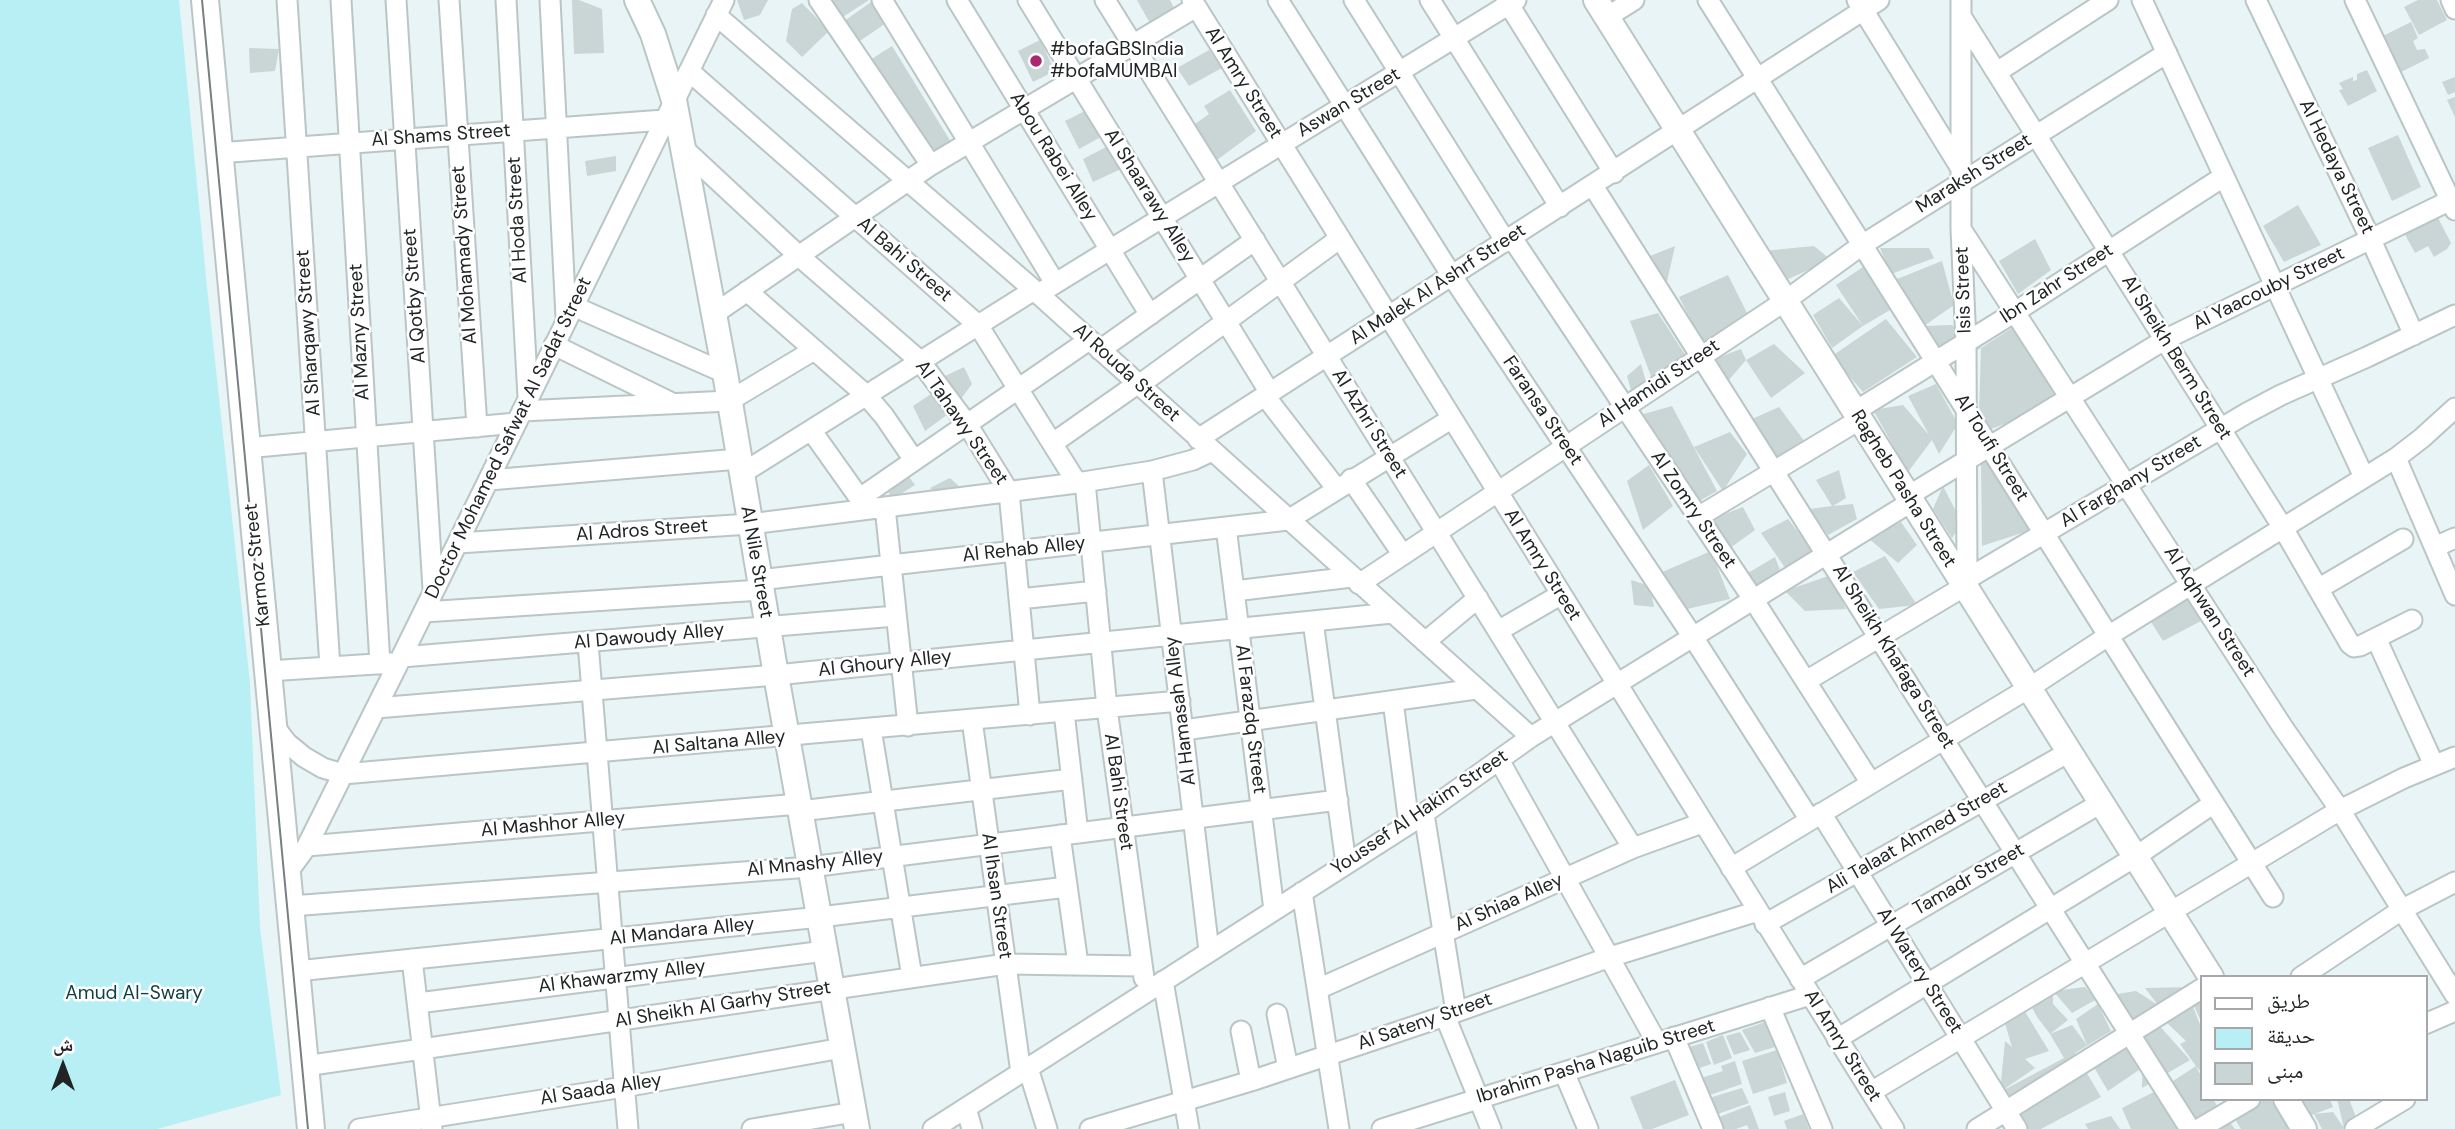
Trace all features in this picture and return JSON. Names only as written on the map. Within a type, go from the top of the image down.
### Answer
[{"type":"main road","name":"Karmoz Street","points":[[207,2],[218,153],[311,1129]]},
{"type":"street","name":"Al Sharqawy Street","points":[[287,0],[330,667]]},
{"type":"street","name":"Al Mazny Street","points":[[341,0],[367,437],[394,661]]},
{"type":"street","name":"Al Qotby Street","points":[[396,0],[434,592]]},
{"type":"street","name":"Al Mohamady Street","points":[[449,0],[477,427]]},
{"type":"street","name":"Al Hoda Street","points":[[506,0],[522,411]]},
{"type":"street","points":[[550,0],[570,313],[725,373]]},
{"type":"street","name":"Al Nile Street","points":[[638,0],[657,45],[669,110],[683,148],[856,1120]]},
{"type":"street","points":[[819,0],[931,165]]},
{"type":"street","points":[[882,0],[1055,283]]},
{"type":"street","name":"Abou Rabei Alley","points":[[957,0],[1150,315]]},
{"type":"street","name":"Al Shaarawy Alley","points":[[1028,0],[1163,217],[1268,394],[1403,555]]},
{"type":"street","name":"Al Azhri Street","points":[[1105,0],[1633,848]]},
{"type":"street","name":"Faransa Street","points":[[1278,0],[1452,276],[1815,817]]},
{"type":"street","name":"Al Zomry Street","points":[[1354,0],[1508,240],[1625,407],[1871,783]]},
{"type":"street","points":[[1430,0],[1560,207]]},
{"type":"street","points":[[1602,9],[1634,0]]},
{"type":"street","name":"Al Toufi Street","points":[[1708,0],[2273,897]]},
{"type":"street","points":[[1997,72],[2108,0]]},
{"type":"street","points":[[2143,0],[2364,477]]},
{"type":"street","name":"Al Hedaya Street","points":[[2256,0],[2414,335]]},
{"type":"street","points":[[2355,0],[2454,203]]},
{"type":"street","points":[[2451,0],[2455,9]]},
{"type":"street","points":[[1511,1],[1614,173]]},
{"type":"street","name":"Aswan Street","points":[[740,467],[811,430],[978,325],[1110,250],[1511,1]]},
{"type":"street","points":[[1866,3],[1961,175]]},
{"type":"street","name":"Al Malek Al Ashrf Street","points":[[1205,445],[1268,394],[1679,131],[1866,3]]},
{"type":"street","points":[[714,314],[931,165],[1133,45],[1194,4]]},
{"type":"street","name":"Al Amry Street","points":[[1194,4],[1894,1129]]},
{"type":"street","name":"Doctor Mohamed Safwat Al Sadat Street","points":[[288,872],[307,846],[376,708],[394,661],[434,592],[720,8]]},
{"type":"street","name":"Al Rouda Street","points":[[720,8],[908,183],[1036,292],[1531,737]]},
{"type":"street","name":"Al Sheikh Berm Street","points":[[1961,8],[2036,135],[2283,528],[2352,646],[2360,646],[2376,639]]},
{"type":"street","name":"Isis Street","points":[[1961,8],[1961,229],[1966,342],[1965,583]]},
{"type":"street","name":"Ragheb Pasha Street","points":[[1602,9],[2210,975]]},
{"type":"street","name":"Maraksh Street","points":[[1785,301],[1961,175],[2036,135],[2167,53]]},
{"type":"street","name":"Al Bahi Street","points":[[689,71],[978,325],[1081,482],[1091,542],[1107,708],[1146,992]]},
{"type":"street","name":"Al Shams Street","points":[[218,153],[557,128],[669,110]]},
{"type":"street","name":"Al Tahawy Street","points":[[683,148],[799,256],[920,361],[967,424],[1009,492],[1030,715]]},
{"type":"street","name":"Ibn Zahr Street","points":[[1698,517],[1774,471],[1936,361],[2223,177]]},
{"type":"street","name":"Al Sheikh Khafaga Street","points":[[1592,186],[2190,1129]]},
{"type":"street","name":"Al Yaacouby Street","points":[[1909,499],[1965,460],[2166,339],[2454,203]]},
{"type":"street","name":"Al Aqhwan Street","points":[[1961,229],[2282,726],[2340,810],[2455,995]]},
{"type":"street","points":[[1053,443],[1339,239]]},
{"type":"street","points":[[870,505],[914,460],[1019,388],[1150,315],[1255,240]]},
{"type":"street","points":[[747,291],[866,396],[884,416],[914,460]]},
{"type":"street","name":"Al Hamidi Street","points":[[1356,580],[1403,555],[1785,301]]},
{"type":"street","name":"Al Farghany Street","points":[[1806,681],[2220,428],[2281,395],[2455,315]]},
{"type":"street","points":[[554,345],[673,404]]},
{"type":"street","points":[[246,447],[477,427],[522,411],[729,401],[814,350]]},
{"type":"street","points":[[1731,868],[2029,688],[2108,636],[2396,458],[2455,408]]},
{"type":"street","points":[[1288,520],[1451,418]]},
{"type":"street","points":[[811,430],[870,505],[891,565],[908,726]]},
{"type":"street","name":"Al Adros Street","points":[[458,543],[750,524],[870,505],[1009,492],[1153,471],[1193,460],[1205,445]]},
{"type":"street","points":[[2396,458],[2455,595]]},
{"type":"street","points":[[489,480],[740,467]]},
{"type":"street","name":"Al Hamasah Alley","points":[[1153,471],[1209,951]]},
{"type":"street","name":"Youssef Al Hakim Street","points":[[933,1129],[1416,819],[1531,737],[1909,499]]},
{"type":"street","name":"Al Rehab Alley","points":[[424,612],[760,585],[891,565],[1288,520]]},
{"type":"street","name":"Al Farazdq Street","points":[[1226,527],[1274,910]]},
{"type":"street","points":[[2435,547],[2455,538]]},
{"type":"street","points":[[2318,589],[2403,539]]},
{"type":"street","points":[[1234,591],[1356,580]]},
{"type":"street","points":[[1019,599],[1096,591]]},
{"type":"street","points":[[1498,631],[1560,595]]},
{"type":"street","points":[[1425,642],[1478,598]]},
{"type":"street","name":"Al Ghoury Alley","points":[[376,708],[776,675],[1392,613]]},
{"type":"street","name":"Al Dawoudy Alley","points":[[268,671],[896,616]]},
{"type":"street","points":[[2412,620],[2376,639],[2434,765]]},
{"type":"street","points":[[1313,621],[1346,864]]},
{"type":"street","points":[[587,643],[628,1129]]},
{"type":"street","points":[[1184,730],[1476,689]]},
{"type":"street","name":"Al Saltana Alley","points":[[274,726],[287,743],[304,757],[323,768],[343,774],[597,754],[1180,701]]},
{"type":"street","points":[[1393,701],[1416,819],[1443,933],[1450,1014],[1491,1129]]},
{"type":"street","points":[[1064,712],[1072,779],[1067,887],[1078,964]]},
{"type":"street","name":"Al Ihsan Street","points":[[972,720],[1006,964],[1025,1070],[1047,1129]]},
{"type":"street","points":[[871,729],[912,977]]},
{"type":"street","name":"Ali Talaat Ahmed Street","points":[[1761,917],[1857,872],[2069,752]]},
{"type":"street","points":[[1871,1092],[2340,810],[2455,757]]},
{"type":"street","points":[[1499,760],[1610,957],[1666,1040],[1713,1129]]},
{"type":"street","name":"Al Mashhor Alley","points":[[307,846],[883,801],[1072,779]]},
{"type":"street","name":"Al Mnashy Alley","points":[[290,906],[810,867],[1338,800]]},
{"type":"street","name":"Tamadr Street","points":[[1805,987],[1891,926],[2101,803]]},
{"type":"street","points":[[1838,1039],[2135,857],[2214,803]]},
{"type":"street","name":"Al Watery Street","points":[[1815,817],[1857,872],[2017,1129]]},
{"type":"street","name":"Al Shiaa Alley","points":[[1318,989],[1633,848],[1702,823]]},
{"type":"street","points":[[2304,975],[2403,909],[2455,882]]},
{"type":"street","name":"Al Mandara Alley","points":[[296,971],[612,940],[1067,887]]},
{"type":"street","points":[[1302,892],[1339,1129]]},
{"type":"street","name":"Al Sateny Street","points":[[1090,1129],[1251,1081],[1610,957],[1761,917]]},
{"type":"street","name":"Al Khawarzmy Alley","points":[[418,1003],[825,951]]},
{"type":"street","points":[[412,959],[432,1123]]},
{"type":"street","name":"Al Sheikh Al Garhy Street","points":[[305,1066],[1006,964],[1142,966]]},
{"type":"street","points":[[1163,981],[1189,1129]]},
{"type":"street","name":"Ibrahim Pasha Naguib Street","points":[[1382,1129],[1770,1007],[1805,987]]},
{"type":"street","points":[[1977,1129],[2200,990]]},
{"type":"street","points":[[1770,1007],[1822,1129]]},
{"type":"street","points":[[2427,1023],[2455,1011]]},
{"type":"street","points":[[1277,1014],[1288,1068]]},
{"type":"street","points":[[1241,1031],[1251,1081]]},
{"type":"street","name":"Al Saada Alley","points":[[359,1129],[432,1123],[842,1048]]},
{"type":"street","points":[[1564,1072],[1588,1129]]},
{"type":"street","points":[[2199,1129],[2246,1101]]},
{"type":"street","points":[[2287,1101],[2304,1129]]},
{"type":"street","points":[[2355,1129],[2402,1101]]},
{"type":"street","points":[[966,1108],[972,1129]]},
{"type":"street","points":[[752,1129],[856,1120]]},
{"type":"green space","name":"Amud Al-Swary","points":[[0,0],[179,0],[250,683],[260,928],[281,1095],[157,1129],[0,1129]]},
{"type":"building","points":[[572,0],[602,9],[604,53],[574,54]]},
{"type":"building","points":[[737,0],[768,0],[760,15],[744,20]]},
{"type":"building","points":[[827,0],[869,0],[838,20]]},
{"type":"building","points":[[874,0],[889,21],[857,43],[840,24]]},
{"type":"building","points":[[1137,0],[1170,0],[1175,10],[1151,25]]},
{"type":"building","points":[[2418,0],[2437,0],[2447,20],[2419,35],[2404,7]]},
{"type":"building","points":[[802,3],[829,31],[802,57],[786,41],[792,9]]},
{"type":"building","points":[[2411,22],[2418,38],[2413,41],[2417,50],[2425,49],[2429,58],[2399,73],[2381,37]]},
{"type":"building","name":"#bofaGBSIndia #bofaMUMBAI","points":[[1040,40],[1055,71],[1033,82],[1018,51]]},
{"type":"building","points":[[892,46],[954,147],[932,160],[867,62]]},
{"type":"building","points":[[249,48],[279,49],[275,71],[250,73]]},
{"type":"building","points":[[1209,50],[1222,68],[1189,86],[1177,68]]},
{"type":"building","points":[[2367,70],[2377,91],[2348,106],[2339,90],[2343,89],[2339,83],[2353,77],[2353,81],[2357,80],[2357,74]]},
{"type":"building","points":[[2455,77],[2455,92],[2448,95],[2442,82]]},
{"type":"building","points":[[1230,90],[1256,131],[1205,169],[1184,132],[1209,114],[1204,106]]},
{"type":"building","points":[[2455,97],[2455,117],[2447,100]]},
{"type":"building","points":[[1091,108],[1099,138],[1079,149],[1065,121]]},
{"type":"building","points":[[2398,135],[2421,187],[2392,201],[2368,148]]},
{"type":"building","points":[[1108,146],[1121,169],[1093,182],[1083,159]]},
{"type":"building","points":[[616,156],[616,171],[587,176],[585,161]]},
{"type":"building","points":[[2298,205],[2321,245],[2284,262],[2263,226]]},
{"type":"building","points":[[2434,210],[2451,243],[2434,257],[2428,246],[2415,253],[2401,227]]},
{"type":"building","points":[[2035,239],[2051,270],[2018,294],[1999,261]]},
{"type":"building","points":[[1675,246],[1666,286],[1650,256]]},
{"type":"building","points":[[1814,246],[1831,260],[1786,280],[1763,251]]},
{"type":"building","points":[[1880,248],[1929,248],[1934,258],[1891,274]]},
{"type":"building","points":[[1942,261],[1954,305],[1924,326],[1952,325],[1981,348],[1949,365],[1887,283]]},
{"type":"building","points":[[1863,267],[1890,310],[1863,326],[1836,285]]},
{"type":"building","points":[[1728,275],[1749,317],[1704,345],[1679,297]]},
{"type":"building","points":[[1839,298],[1863,326],[1832,348],[1813,315]]},
{"type":"building","points":[[1658,313],[1686,356],[1651,376],[1630,321]]},
{"type":"building","points":[[1886,319],[1917,357],[1863,392],[1832,356]]},
{"type":"building","points":[[2021,322],[2061,403],[1991,429],[1979,413],[1981,348]]},
{"type":"building","points":[[1774,344],[1805,373],[1771,398],[1746,360]]},
{"type":"building","points":[[1741,349],[1746,360],[1728,381],[1712,360]]},
{"type":"building","points":[[1641,364],[1646,382],[1632,394],[1627,376]]},
{"type":"building","points":[[964,367],[972,384],[957,404],[939,379]]},
{"type":"building","points":[[1936,384],[1958,424],[1939,454],[1932,440],[1908,472],[1873,410],[1903,405],[1929,435],[1908,396]]},
{"type":"building","points":[[937,390],[948,414],[925,431],[913,406]]},
{"type":"building","points":[[1672,406],[1717,491],[1696,503],[1640,415]]},
{"type":"building","points":[[1779,407],[1805,442],[1770,464],[1752,419]]},
{"type":"building","points":[[1730,432],[1747,454],[1723,491],[1694,447]]},
{"type":"building","points":[[1988,459],[2031,530],[1982,546],[1981,464]]},
{"type":"building","points":[[1649,465],[1673,506],[1643,530],[1627,481]]},
{"type":"building","points":[[904,470],[915,485],[891,500],[886,483]]},
{"type":"building","points":[[1839,470],[1846,498],[1833,506],[1853,504],[1857,519],[1828,535],[1810,509],[1832,506],[1816,480]]},
{"type":"building","points":[[950,478],[962,489],[941,496],[930,488]]},
{"type":"building","points":[[1943,486],[1962,523],[1952,538],[1933,509]]},
{"type":"building","points":[[1743,507],[1755,530],[1726,551],[1707,521]]},
{"type":"building","points":[[1788,519],[1816,555],[1788,572],[1761,533]]},
{"type":"building","points":[[1901,522],[1917,545],[1898,563],[1869,539]]},
{"type":"building","points":[[1711,551],[1730,599],[1683,610],[1660,573]]},
{"type":"building","points":[[1885,556],[1917,605],[1879,609],[1853,572]]},
{"type":"building","points":[[1775,557],[1781,573],[1748,592],[1743,576]]},
{"type":"building","points":[[1831,575],[1846,609],[1805,611],[1785,591]]},
{"type":"building","points":[[1631,580],[1650,586],[1654,607],[1634,605]]},
{"type":"building","points":[[2188,596],[2201,621],[2163,641],[2148,617]]},
{"type":"building","points":[[2085,987],[2097,999],[2072,1013],[2053,991]]},
{"type":"building","points":[[2192,987],[2130,1023],[2117,994],[2136,991],[2158,1005],[2145,988]]},
{"type":"building","points":[[2053,991],[2053,1004],[2068,1020],[2050,1034],[2027,998]]},
{"type":"building","points":[[2200,1000],[2200,1019],[2193,1004]]},
{"type":"building","points":[[2098,1004],[2111,1031],[2075,1053],[2101,1097],[2041,1129],[2018,1129],[2000,1092],[2064,1058],[2050,1034],[2072,1025],[2087,1045],[2076,1019]]},
{"type":"building","points":[[2192,1004],[2200,1024],[2200,1071],[2180,1044],[2186,1041],[2162,1018]]},
{"type":"building","points":[[2024,1010],[2049,1051],[2025,1059],[2035,1068],[2000,1092],[2005,1041],[2012,1047],[2004,1020]]},
{"type":"building","points":[[1765,1022],[1775,1047],[1755,1053],[1742,1030]]},
{"type":"building","points":[[2157,1023],[2190,1060],[2142,1088],[2143,1037]]},
{"type":"building","points":[[2119,1030],[2139,1070],[2108,1091],[2085,1052]]},
{"type":"building","points":[[1740,1032],[1750,1050],[1734,1055],[1726,1036]]},
{"type":"building","points":[[1723,1035],[1732,1058],[1714,1065],[1706,1042]]},
{"type":"building","points":[[1703,1043],[1711,1064],[1691,1071],[1683,1049]]},
{"type":"building","points":[[1777,1050],[1787,1083],[1753,1094],[1742,1061]]},
{"type":"building","points":[[1735,1061],[1742,1084],[1704,1097],[1698,1079],[1723,1071],[1721,1066]]},
{"type":"building","points":[[2196,1066],[2200,1074],[2200,1101],[2214,1101],[2217,1106],[2194,1120],[2173,1081]]},
{"type":"building","points":[[1675,1080],[1689,1115],[1652,1129],[1643,1129],[1630,1097]]},
{"type":"building","points":[[1742,1088],[1749,1103],[1712,1116],[1706,1099]]},
{"type":"building","points":[[2158,1090],[2182,1129],[2131,1129],[2122,1108]]},
{"type":"building","points":[[1785,1092],[1790,1111],[1774,1116],[1768,1097]]},
{"type":"building","points":[[2271,1101],[2290,1129],[2241,1129],[2230,1111]]},
{"type":"building","points":[[2302,1101],[2331,1101],[2333,1107],[2309,1116]]},
{"type":"building","points":[[2337,1101],[2350,1101],[2357,1120],[2344,1128]]},
{"type":"building","points":[[1750,1105],[1759,1129],[1749,1129],[1747,1125],[1736,1129],[1717,1129],[1714,1119]]},
{"type":"building","points":[[2333,1112],[2344,1128],[2322,1129],[2314,1114]]},
{"type":"building","points":[[1803,1114],[1809,1129],[1787,1129],[1784,1121]]},
{"type":"building","points":[[2111,1116],[2120,1129],[2088,1129],[2085,1124]]},
{"type":"building","points":[[2229,1121],[2235,1129],[2205,1129]]},
{"type":"tram line","points":[[202,0],[308,1129]]},
{"type":"place","name":"#bofaGBSIndia #bofaMUMBAI","points":[[1036,61]]}]
